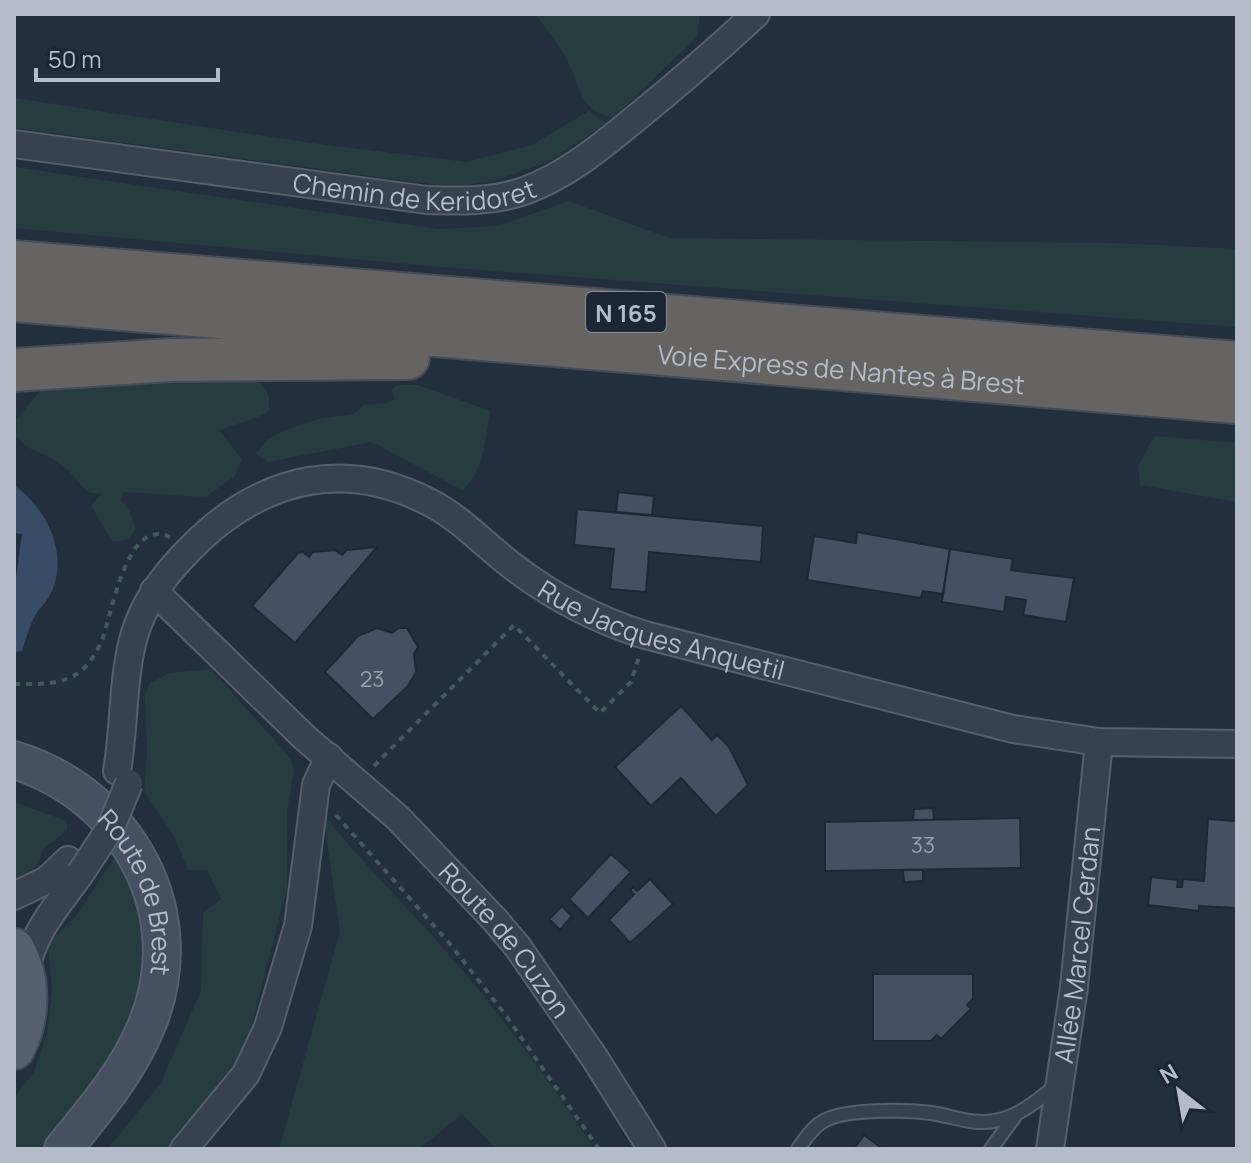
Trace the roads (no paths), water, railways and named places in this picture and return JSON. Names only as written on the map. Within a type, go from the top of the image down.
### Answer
[{"type":"highway","name":"Voie Express de Nantes à Brest","points":[[14,262],[1237,363]]},
{"type":"highway","name":"Voie Express de Nantes à Brest","points":[[14,300],[1237,402]]},
{"type":"highway","points":[[14,370],[111,362],[227,358],[737,361]]},
{"type":"main road","name":"Route de Brest","points":[[14,760],[49,772],[70,784],[92,800],[120,831],[141,862],[157,909],[161,938],[159,980],[146,1027],[124,1069],[63,1149]]},
{"type":"main road","points":[[14,1049],[26,1010],[19,961]]},
{"type":"street","name":"Chemin de Keridoret","points":[[14,144],[427,200],[497,198],[546,182],[581,161],[667,93],[756,14]]},
{"type":"street","name":"Rue Jacques Anquetil","points":[[154,591],[186,553],[225,517],[268,493],[289,485],[327,478],[363,479],[431,502],[522,574],[565,601],[612,624],[645,635],[1013,729],[1099,742],[1237,744]]},
{"type":"street","points":[[19,961],[30,949],[111,791],[123,777],[126,697],[133,638],[154,591]]},
{"type":"street","name":"Route de Cuzon","points":[[154,591],[280,714],[409,829],[510,937],[594,1057],[652,1149]]},
{"type":"street","name":"Allée Marcel Cerdan","points":[[1050,1149],[1074,987],[1099,742]]},
{"type":"street","points":[[184,1149],[246,1074],[268,1027],[298,926],[318,775],[329,757]]},
{"type":"street","points":[[14,896],[74,867]]},
{"type":"lane","points":[[991,1149],[1015,1116],[1060,1083]]},
{"type":"lane","points":[[798,1149],[820,1123],[830,1117],[932,1113],[982,1123],[1015,1116]]},
{"type":"water","points":[[14,485],[46,520],[58,565],[50,595],[33,620],[22,651],[14,652],[14,593],[22,534],[14,533]]}]
